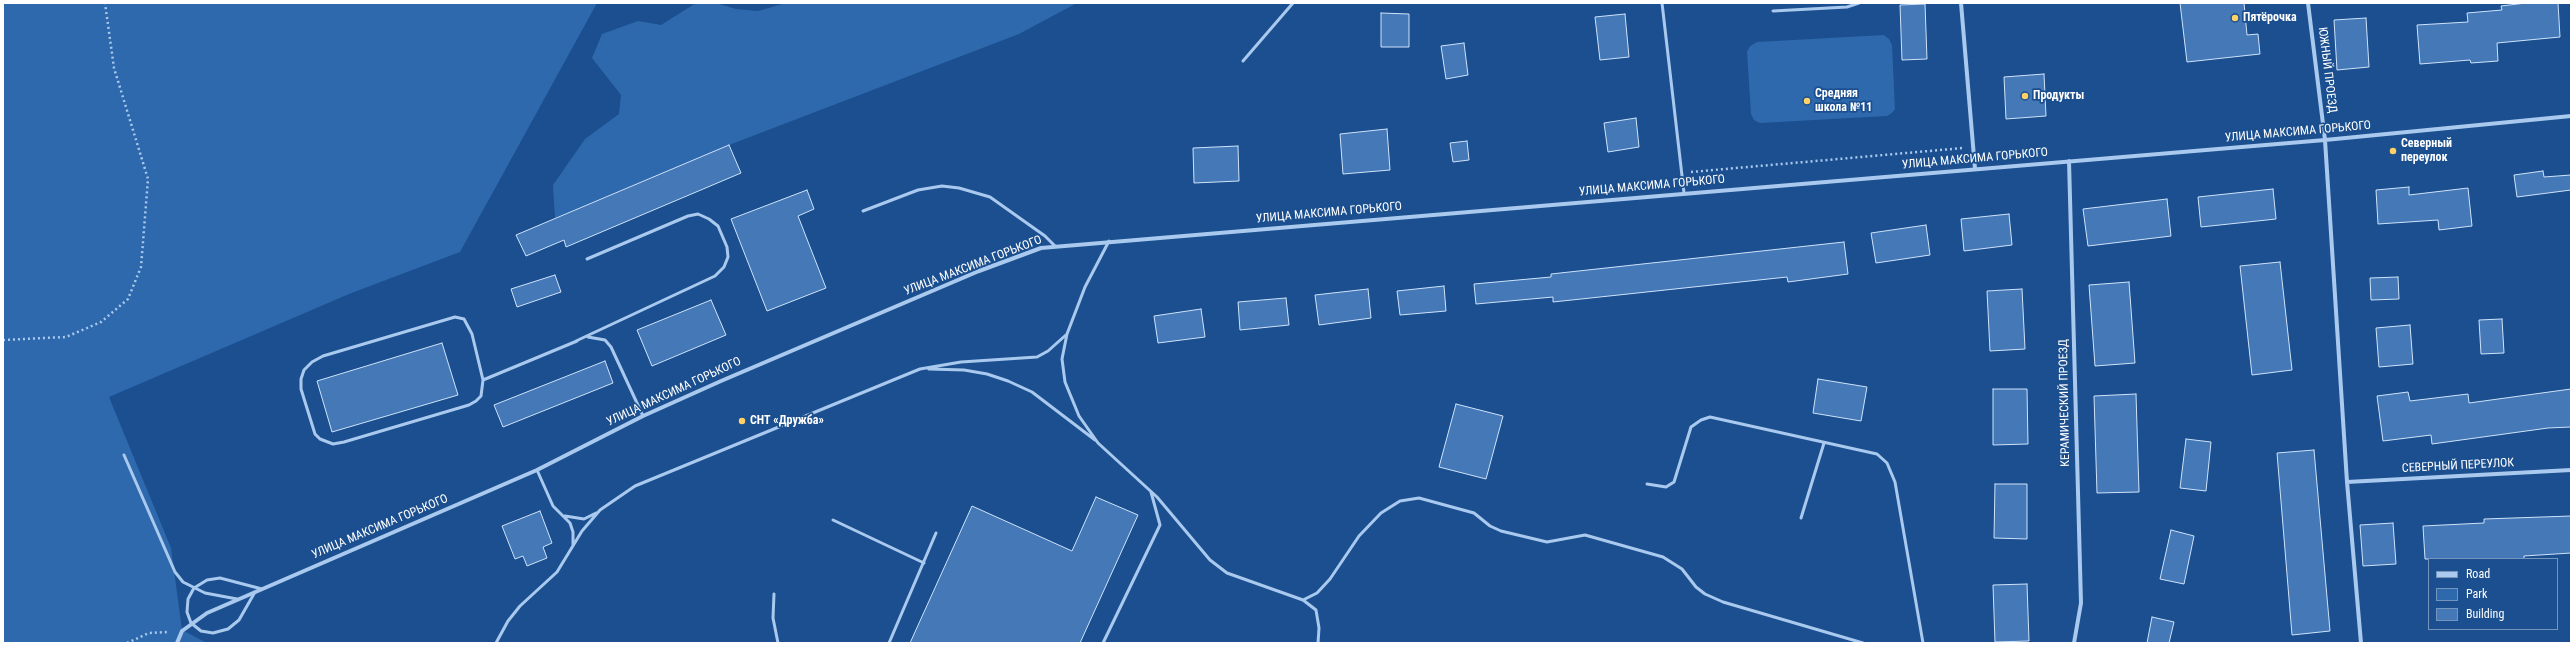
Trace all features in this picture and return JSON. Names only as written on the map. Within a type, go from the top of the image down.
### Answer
[{"type":"street","points":[[1961,3],[1975,169]]},
{"type":"street","name":"ЮЖНЫЙ ПРОЕЗД","points":[[2308,3],[2326,140],[2347,482],[2361,643]]},
{"type":"street","name":"УЛИЦА МАКСИМА ГОРЬКОГО","points":[[177,643],[182,631],[191,623],[237,599],[537,470],[643,416],[979,271],[1041,248],[1109,241],[2326,140],[2571,116]]},
{"type":"street","name":"КЕРАМИЧЕСКИЙ ПРОЕЗД","points":[[2069,161],[2081,603],[2074,643]]},
{"type":"street","name":"СЕВЕРНЫЙ ПЕРЕУЛОК","points":[[2347,482],[2571,470]]},
{"type":"lane","points":[[1243,61],[1293,3]]},
{"type":"lane","points":[[1662,3],[1684,193]]},
{"type":"lane","points":[[1773,11],[1847,7],[1859,3]]},
{"type":"lane","points":[[863,211],[918,190],[942,186],[960,188],[990,197],[1045,236],[1055,246]]},
{"type":"lane","points":[[483,380],[576,341],[715,276],[724,267],[728,257],[727,247],[718,226],[709,219],[698,214],[688,216],[587,259]]},
{"type":"lane","points":[[1098,442],[1079,416],[1065,382],[1062,359],[1067,334],[1085,287],[1109,241]]},
{"type":"lane","points":[[455,317],[464,319],[469,325],[483,380],[481,396],[469,405],[333,444],[320,440],[315,434],[301,389],[301,379],[304,370],[312,362],[323,356],[455,317]]},
{"type":"lane","points":[[565,516],[584,519],[642,482],[920,369],[960,362],[1037,358],[1048,351],[1067,334]]},
{"type":"lane","points":[[576,341],[590,336],[605,340],[611,347],[643,416]]},
{"type":"lane","points":[[920,369],[964,370],[987,374],[1008,381],[1032,392],[1098,442],[1150,490],[1210,560],[1226,573],[1303,600],[1316,610],[1319,628],[1318,643]]},
{"type":"lane","points":[[1647,484],[1666,487],[1674,482],[1691,427],[1701,420],[1710,417],[1877,454],[1887,463],[1895,482],[1923,643]]},
{"type":"lane","points":[[1801,518],[1824,443]]},
{"type":"lane","points":[[124,456],[175,572],[184,582],[194,588],[215,597],[237,599]]},
{"type":"lane","points":[[537,470],[553,506],[565,516],[573,532],[571,550]]},
{"type":"lane","points":[[1103,643],[1160,525],[1150,490]]},
{"type":"lane","points":[[1303,600],[1317,593],[1330,579],[1360,536],[1381,513],[1400,501],[1419,498],[1474,513],[1490,526],[1501,531],[1546,542],[1585,535],[1663,557],[1682,568],[1696,587],[1705,594],[1723,602],[1863,643]]},
{"type":"lane","points":[[496,643],[508,621],[557,572],[582,531],[600,510]]},
{"type":"lane","points":[[832,520],[924,563]]},
{"type":"lane","points":[[889,643],[936,533]]},
{"type":"lane","points":[[255,592],[239,620],[228,629],[213,633],[201,631],[191,623],[187,612],[188,599],[194,588],[207,580],[220,578],[262,589]]},
{"type":"lane","points":[[774,594],[773,618],[778,643]]},
{"type":"lane","points":[[774,643],[776,638]]},
{"type":"path","points":[[3,340],[66,337],[101,322],[128,299],[141,267],[148,179],[114,68],[105,3]]},
{"type":"path","points":[[1682,173],[1973,147]]},
{"type":"path","points":[[127,643],[149,633],[182,631]]},
{"type":"green space","points":[[3,3],[597,3],[460,252],[349,294],[109,397],[171,548],[182,630],[207,643],[3,643]]},
{"type":"green space","points":[[696,3],[716,3],[736,9],[758,11],[786,3],[1077,3],[1019,34],[729,145],[555,218],[553,185],[585,139],[619,114],[621,95],[592,58],[602,34],[638,21],[661,25]]},
{"type":"green space","points":[[1884,35],[1889,39],[1892,45],[1895,109],[1892,113],[1887,116],[1760,123],[1754,120],[1751,114],[1747,52],[1750,46],[1757,42]]},
{"type":"building","points":[[2180,3],[2244,3],[2247,35],[2258,34],[2260,54],[2187,62]]},
{"type":"building","points":[[2526,3],[2558,3],[2560,37],[2497,43],[2498,61],[2471,63],[2470,60],[2420,64],[2417,25],[2468,22],[2467,13],[2502,10],[2501,6]]},
{"type":"building","points":[[1925,4],[1927,59],[1902,60],[1900,5]]},
{"type":"building","points":[[1381,13],[1409,14],[1409,47],[1381,47]]},
{"type":"building","points":[[1625,14],[1629,57],[1600,60],[1595,17]]},
{"type":"building","points":[[2366,18],[2369,67],[2337,70],[2334,20]]},
{"type":"building","points":[[1464,43],[1468,75],[1446,79],[1441,46]]},
{"type":"building","name":"Продукты","points":[[2044,74],[2046,116],[2006,119],[2004,77]]},
{"type":"building","points":[[1636,118],[1639,147],[1608,152],[1604,123]]},
{"type":"building","points":[[1387,129],[1390,170],[1343,174],[1340,134]]},
{"type":"building","points":[[1467,141],[1469,160],[1453,162],[1450,143]]},
{"type":"building","points":[[729,145],[741,173],[566,247],[564,240],[526,256],[516,235]]},
{"type":"building","points":[[1238,146],[1239,181],[1194,183],[1193,148]]},
{"type":"building","points":[[2543,171],[2544,177],[2571,175],[2571,190],[2517,197],[2514,175]]},
{"type":"building","points":[[2409,187],[2409,195],[2468,188],[2472,226],[2439,230],[2438,220],[2378,224],[2376,190]]},
{"type":"building","points":[[2273,189],[2276,219],[2201,227],[2198,197]]},
{"type":"building","points":[[807,190],[814,209],[798,216],[826,288],[767,311],[731,219]]},
{"type":"building","points":[[2167,199],[2171,236],[2088,246],[2083,209]]},
{"type":"building","points":[[2009,214],[2012,245],[1964,251],[1961,219]]},
{"type":"building","points":[[1926,225],[1930,255],[1876,263],[1871,233]]},
{"type":"building","points":[[1844,242],[1848,274],[1788,282],[1787,277],[1553,302],[1553,297],[1476,304],[1474,284],[1551,277],[1551,274]]},
{"type":"building","points":[[2280,262],[2292,370],[2252,375],[2240,266]]},
{"type":"building","points":[[555,275],[561,292],[517,307],[511,289]]},
{"type":"building","points":[[2398,277],[2399,299],[2371,300],[2370,278]]},
{"type":"building","points":[[2129,282],[2135,363],[2095,366],[2089,285]]},
{"type":"building","points":[[1444,286],[1446,311],[1400,315],[1397,291]]},
{"type":"building","points":[[1368,289],[1371,318],[1319,325],[1315,295]]},
{"type":"building","points":[[2022,289],[2025,349],[1990,351],[1987,291]]},
{"type":"building","points":[[1286,298],[1289,325],[1240,330],[1238,302]]},
{"type":"building","points":[[711,300],[726,335],[652,366],[637,330]]},
{"type":"building","points":[[1201,309],[1205,337],[1158,343],[1154,316]]},
{"type":"building","points":[[2502,319],[2504,353],[2481,354],[2479,320]]},
{"type":"building","points":[[2410,325],[2413,364],[2379,367],[2376,328]]},
{"type":"building","points":[[442,343],[458,395],[332,432],[317,381]]},
{"type":"building","points":[[605,361],[613,383],[503,427],[494,405]]},
{"type":"building","points":[[1818,379],[1867,387],[1861,421],[1813,413]]},
{"type":"building","points":[[1993,389],[2027,389],[2028,444],[1993,445]]},
{"type":"building","points":[[2571,389],[2571,427],[2548,428],[2432,444],[2431,435],[2383,441],[2377,396],[2408,392],[2410,401],[2468,394],[2469,403]]},
{"type":"building","points":[[2136,394],[2139,492],[2097,493],[2094,396]]},
{"type":"building","points":[[1456,404],[1503,416],[1486,479],[1439,467]]},
{"type":"building","points":[[2186,439],[2211,442],[2206,491],[2180,488]]},
{"type":"building","points":[[2314,450],[2330,631],[2292,635],[2277,453]]},
{"type":"building","points":[[1995,484],[2027,484],[2027,539],[1994,538]]},
{"type":"building","points":[[1096,497],[1138,515],[1080,643],[910,643],[972,506],[1072,551]]},
{"type":"building","points":[[540,511],[552,543],[543,547],[547,558],[527,566],[523,556],[515,559],[502,526]]},
{"type":"building","points":[[2571,516],[2571,553],[2524,556],[2524,558],[2425,559],[2423,526],[2484,523],[2484,519]]},
{"type":"building","points":[[2393,523],[2396,564],[2363,566],[2360,525]]},
{"type":"building","points":[[2171,530],[2194,536],[2184,584],[2160,579]]},
{"type":"building","points":[[2027,584],[2029,641],[1995,642],[1993,585]]},
{"type":"building","points":[[2152,617],[2174,622],[2169,643],[2147,643]]},
{"type":"place","name":"Пятёрочка","points":[[2235,18]]},
{"type":"place","name":"Продукты","points":[[2025,96]]},
{"type":"place","name":"Средняя школа №11","points":[[1807,101]]},
{"type":"place","name":"Северный переулок","points":[[2393,151]]},
{"type":"place","name":"СНТ «Дружба»","points":[[742,421]]}]
